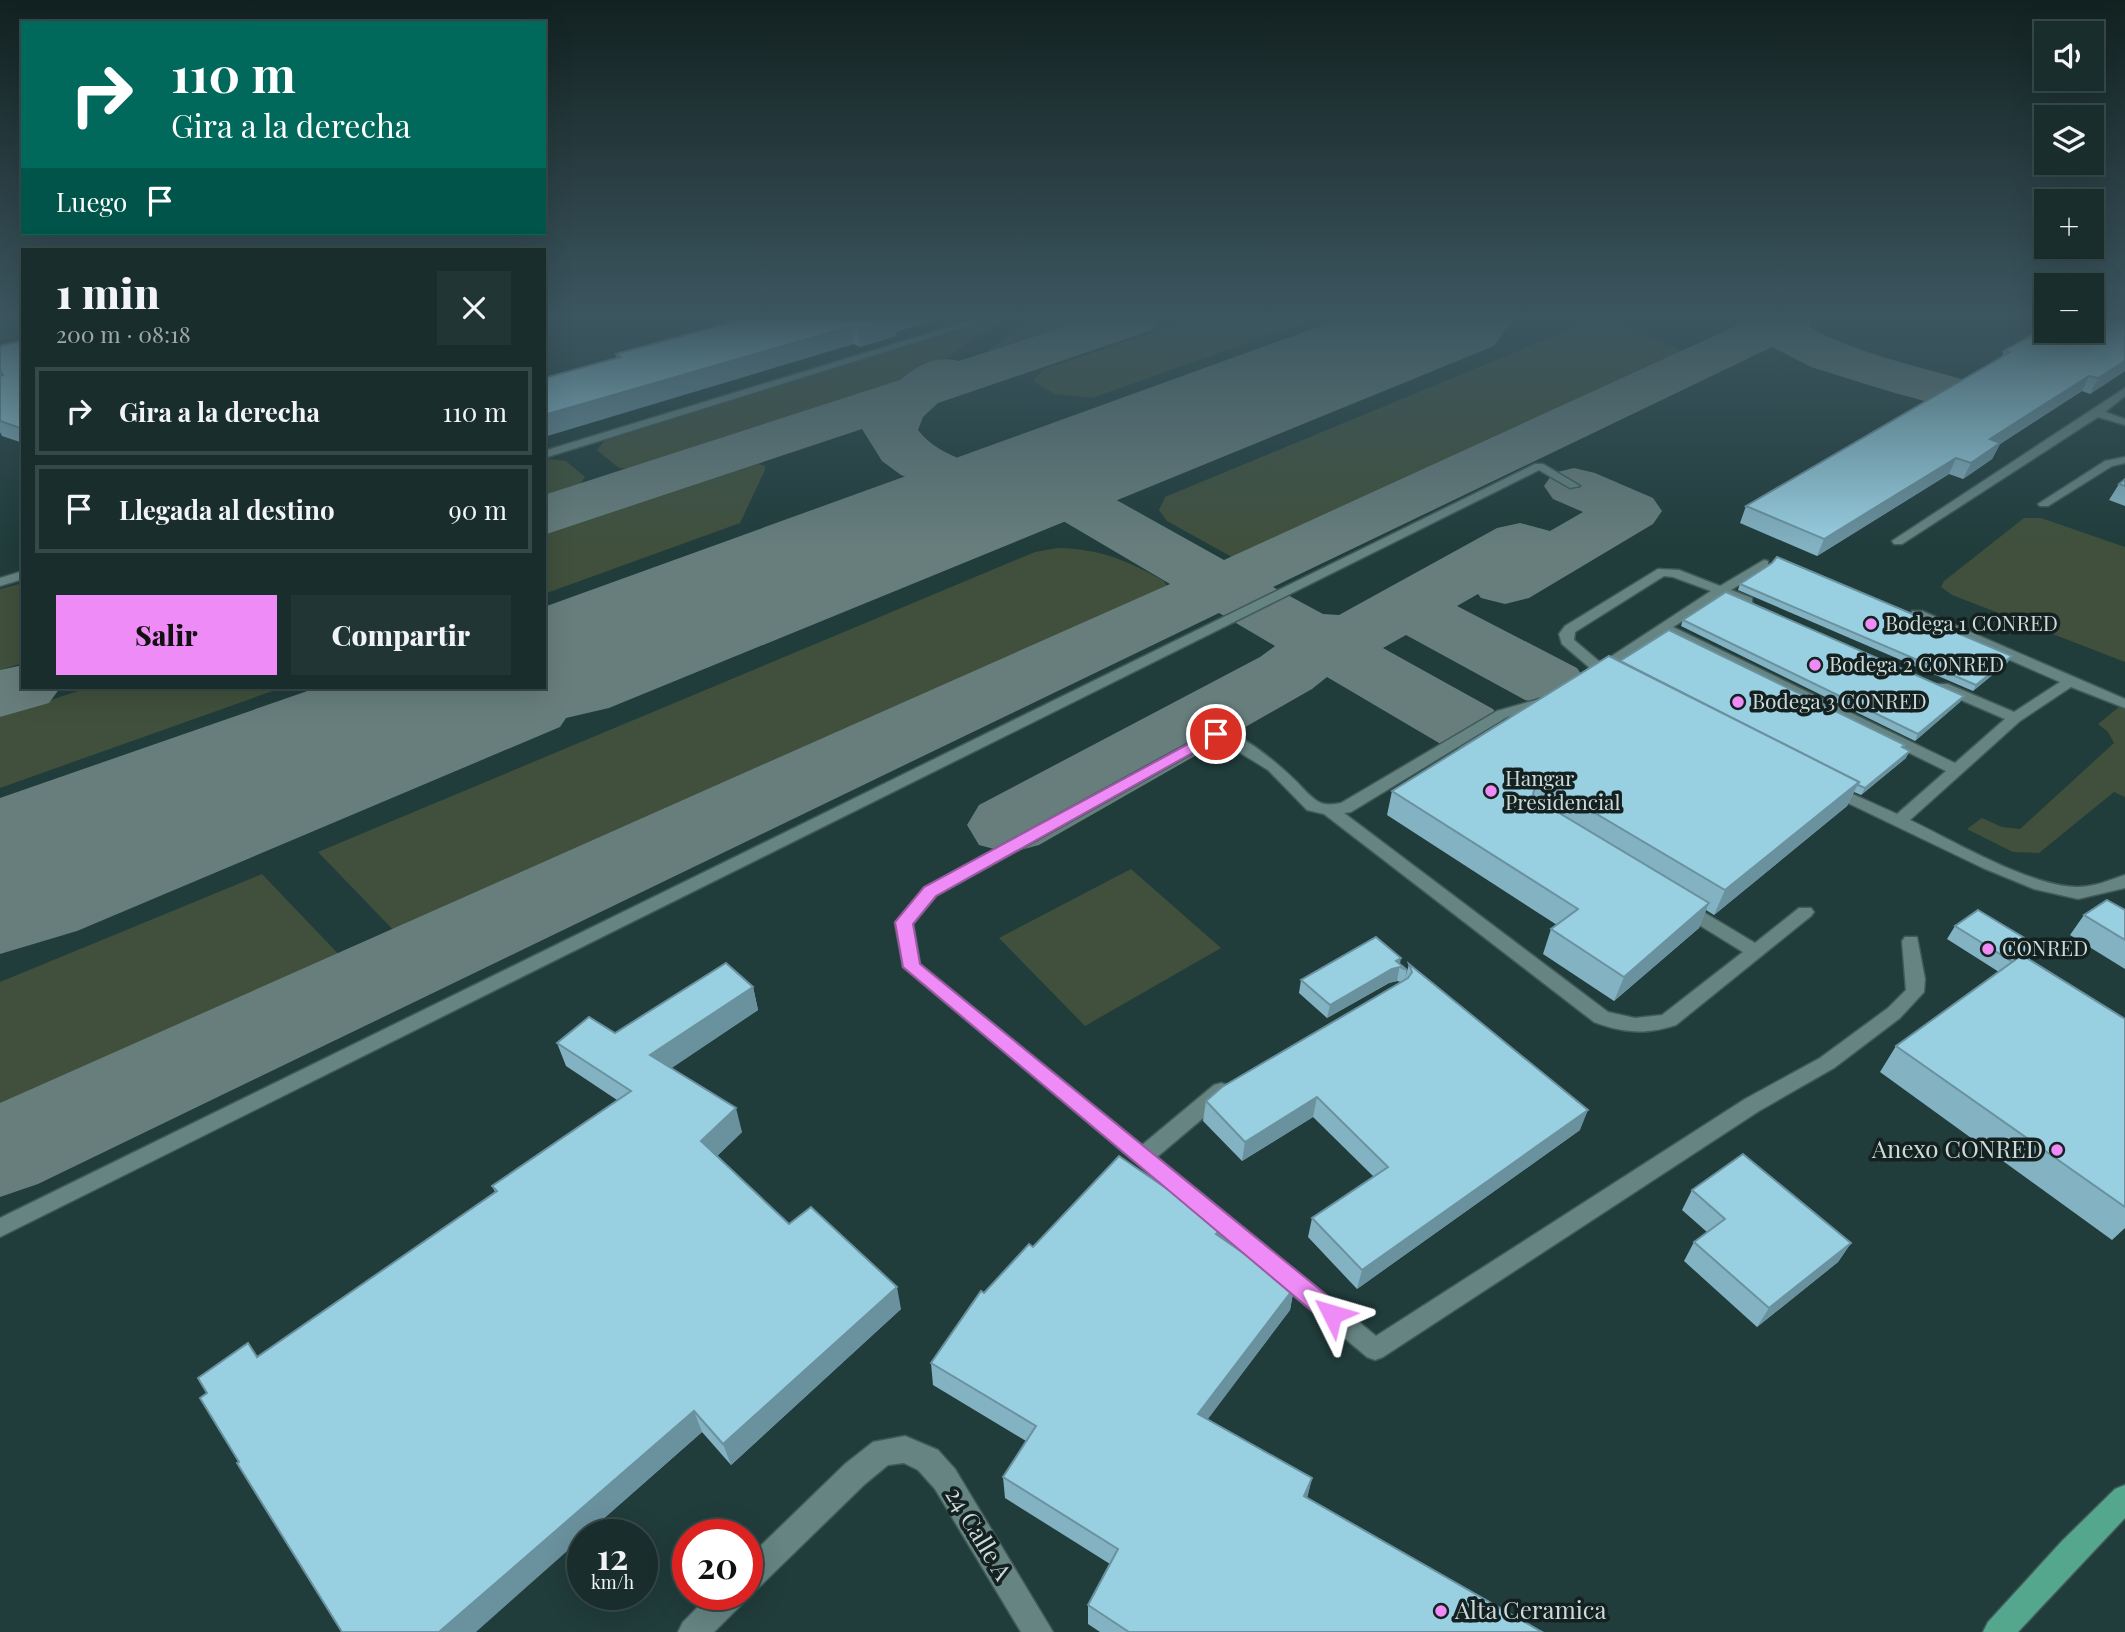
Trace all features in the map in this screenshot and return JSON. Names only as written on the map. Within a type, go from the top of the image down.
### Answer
[{"type":"main road","points":[[1998,1632],[2072,1551],[2125,1499]]},
{"type":"street","name":"24 Calle A","points":[[763,1563],[855,1474],[883,1452],[905,1449],[928,1460],[945,1479],[1038,1632]]},
{"type":"street","points":[[693,1632],[716,1610]]},
{"type":"lane","points":[[546,454],[735,396]]},
{"type":"lane","points":[[1898,541],[2097,413],[2118,396]]},
{"type":"lane","points":[[2097,413],[2125,422]]},
{"type":"lane","points":[[2045,504],[2109,463],[2125,460]]},
{"type":"lane","points":[[0,1228],[1539,466],[1574,486]]},
{"type":"lane","points":[[1764,564],[1663,627],[1605,672],[1536,706],[1502,714],[1345,808],[1329,810],[1313,806],[1273,767],[1228,737],[1216,734],[930,891],[904,922],[912,967],[1375,1349],[1752,1105],[1827,1063],[1883,1021],[1914,992],[1916,979],[1911,941]]},
{"type":"lane","points":[[1605,672],[1567,641],[1566,634],[1644,580],[1662,572],[1675,573],[1760,607]]},
{"type":"lane","points":[[0,582],[21,576]]},
{"type":"lane","points":[[1917,614],[2125,704]]},
{"type":"lane","points":[[1663,627],[1955,769]]},
{"type":"lane","points":[[1926,679],[2015,718]]},
{"type":"lane","points":[[1899,821],[2015,718],[2070,681]]},
{"type":"lane","points":[[1815,782],[2049,888],[2077,893],[2116,886],[2125,881]]},
{"type":"lane","points":[[1329,810],[1601,1017],[1620,1025],[1647,1026],[1669,1020],[1805,912]]},
{"type":"lane","points":[[1675,902],[1755,951]]},
{"type":"lane","points":[[1142,1157],[1217,1094],[1241,1080]]},
{"type":"green space","points":[[748,396],[854,396],[631,469],[619,468],[597,450],[604,441]]},
{"type":"green space","points":[[1409,396],[1591,396],[1239,561],[1167,521],[1159,510],[1165,497]]},
{"type":"green space","points":[[546,460],[566,461],[585,477],[580,484],[546,495]]},
{"type":"green space","points":[[758,464],[765,466],[740,523],[546,593],[546,534]]},
{"type":"green space","points":[[2024,518],[2041,518],[2125,547],[2125,662],[1952,595],[1941,587],[1944,581]]},
{"type":"green space","points":[[1057,548],[1113,557],[1164,581],[1167,586],[1163,593],[401,938],[318,852],[1035,552]]},
{"type":"green space","points":[[21,584],[21,664],[0,670],[0,589]]},
{"type":"green space","points":[[84,689],[278,689],[0,788],[0,717]]},
{"type":"green space","points":[[2119,707],[2125,709],[2125,797],[2114,792],[2039,853],[2013,852],[1967,829],[1982,818],[2002,827],[2020,829],[2114,743],[2108,732],[2098,724]]},
{"type":"green space","points":[[1131,869],[1221,948],[1085,1026],[999,938]]},
{"type":"green space","points":[[262,874],[348,964],[0,1123],[0,982]]},
{"type":"building","points":[[0,396],[21,396],[21,428],[0,421]]},
{"type":"building","points":[[546,396],[609,396],[546,414]]},
{"type":"building","points":[[1934,396],[2057,396],[1990,439],[2000,443],[1971,463],[1956,458],[1824,539],[1746,506]]},
{"type":"building","name":"Bodega 1 CONRED","points":[[1777,557],[2012,656],[1976,685],[1740,584]]},
{"type":"building","name":"Bodega 2 CONRED","points":[[1726,592],[1964,696],[1918,734],[1683,620]]},
{"type":"building","name":"Bodega 3 CONRED","points":[[1669,630],[1905,745],[1902,747],[1910,751],[1865,788],[1858,785],[1859,782],[1620,661]]},
{"type":"building","points":[[1609,656],[1859,782],[1725,890],[1551,787],[1535,788],[1533,794],[1536,799],[1709,903],[1624,977],[1551,929],[1578,909],[1392,791]]},
{"type":"building","points":[[2107,900],[2125,910],[2125,940],[2084,915]]},
{"type":"building","points":[[1978,910],[2038,946],[2013,962],[1955,926]]},
{"type":"building","points":[[1376,937],[1401,958],[1396,961],[1407,970],[1400,967],[1392,969],[1330,1005],[1301,980]]},
{"type":"building","name":"Anexo CONRED","points":[[2022,955],[2125,1019],[2125,1207],[1896,1046]]},
{"type":"building","points":[[726,963],[753,987],[650,1055],[736,1108],[701,1141],[789,1224],[811,1207],[897,1287],[723,1444],[694,1411],[439,1632],[342,1632],[200,1398],[207,1393],[198,1378],[248,1343],[257,1357],[497,1191],[492,1186],[631,1091],[557,1043],[589,1017],[615,1033]]},
{"type":"building","points":[[1409,964],[1588,1110],[1362,1270],[1312,1218],[1388,1167],[1317,1097],[1245,1142],[1206,1101],[1222,1087],[1408,978],[1412,972]]},
{"type":"building","points":[[1743,1154],[1851,1243],[1769,1308],[1694,1242],[1725,1219],[1692,1190]]},
{"type":"building","points":[[1119,1156],[1182,1199],[1189,1192],[1229,1219],[1216,1234],[1294,1288],[1198,1414],[1312,1478],[1304,1496],[1542,1632],[1129,1632],[1088,1605],[1118,1549],[1003,1477],[1036,1426],[931,1363],[981,1291],[984,1293],[1029,1244],[1033,1247]]},
{"type":"taxiway","points":[[546,515],[905,396]]},
{"type":"taxiway","points":[[914,396],[898,413],[889,431],[902,449],[921,463],[971,481],[1073,501]]},
{"type":"taxiway","points":[[1222,586],[1627,396]]},
{"type":"taxiway","points":[[1058,471],[1060,485],[1073,501]]},
{"type":"taxiway","points":[[1554,556],[1631,511],[1574,486]]},
{"type":"taxiway","points":[[1073,501],[1222,586]]},
{"type":"taxiway","points":[[1308,636],[1345,637],[1361,632],[1520,542],[1554,556]]},
{"type":"taxiway","points":[[1505,584],[1554,556]]},
{"type":"taxiway","points":[[0,1152],[1222,586]]},
{"type":"taxiway","points":[[1222,586],[1308,636]]},
{"type":"taxiway","points":[[1416,601],[1421,615],[1551,684]]},
{"type":"taxiway","points":[[1009,825],[1286,673],[1304,659],[1311,646],[1308,636]]},
{"type":"taxiway","points":[[1308,636],[1466,726]]},
{"type":"taxiway","points":[[0,694],[21,688]]},
{"type":"runway","points":[[546,668],[1253,396]]},
{"type":"runway","points":[[0,878],[491,689]]},
{"type":"place","name":"Bodega 1 CONRED","points":[[1871,624]]},
{"type":"place","name":"Bodega 2 CONRED","points":[[1815,665]]},
{"type":"place","name":"Bodega 3 CONRED","points":[[1738,702]]},
{"type":"place","name":"Hangar Presidencial","points":[[1491,791]]},
{"type":"place","name":"CONRED","points":[[1988,949]]},
{"type":"place","name":"Anexo CONRED","points":[[2057,1150]]},
{"type":"place","name":"Alta Ceramica","points":[[1441,1611]]},
{"type":"route","points":[[1216,734],[930,891],[904,922],[912,967],[1332,1314]]}]
